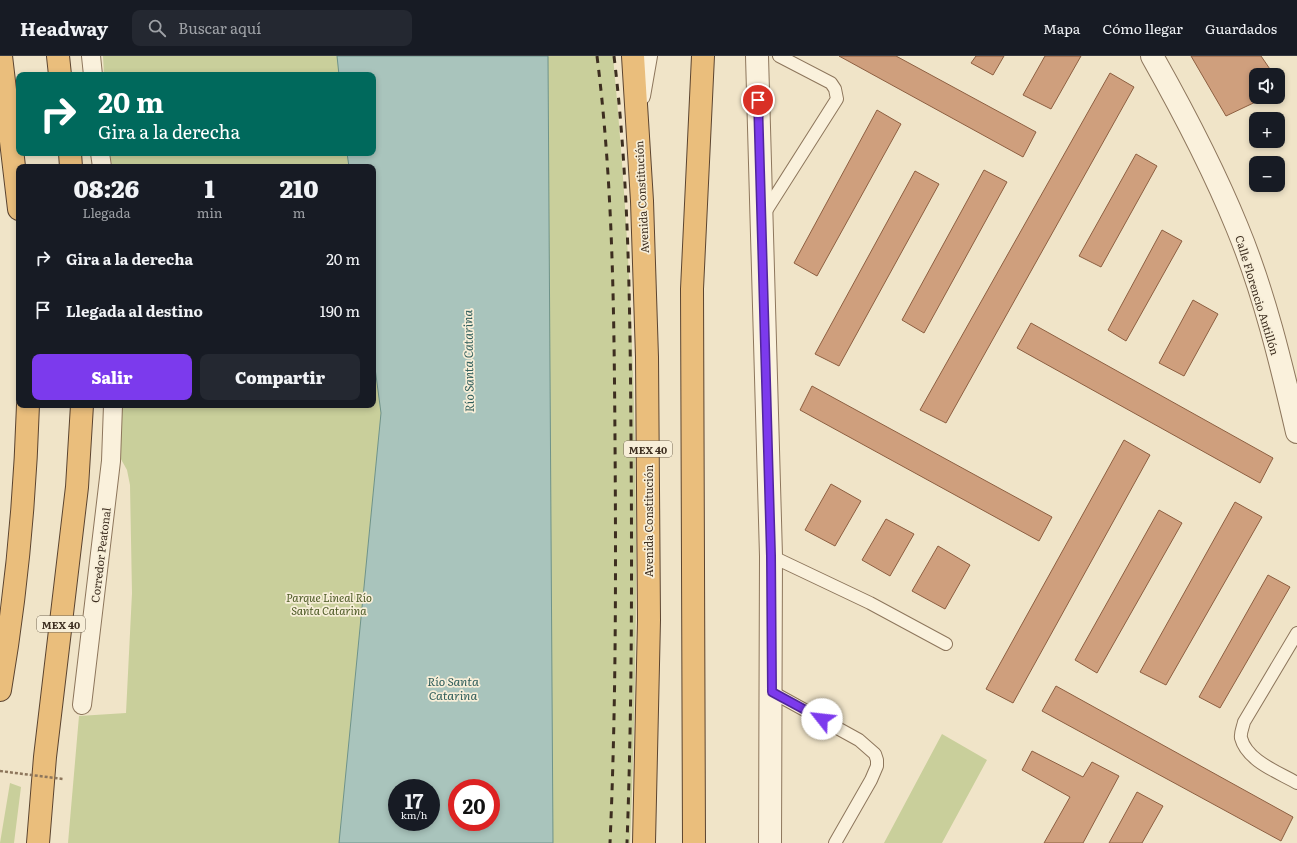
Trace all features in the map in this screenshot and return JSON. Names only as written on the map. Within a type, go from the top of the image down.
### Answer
[{"type":"highway","points":[[1,56],[16,184]]},
{"type":"highway","points":[[58,56],[60,72]]},
{"type":"highway","name":"Avenida Constitución","points":[[633,56],[642,201],[647,365],[649,620],[644,843]]},
{"type":"highway","points":[[694,843],[692,296],[696,167],[703,56]]},
{"type":"highway","points":[[0,690],[5,627],[24,489],[28,408]]},
{"type":"highway","name":"MEX 40","points":[[38,843],[45,757],[77,487],[82,408]]},
{"type":"street","points":[[91,56],[93,72]]},
{"type":"street","points":[[637,117],[648,56]]},
{"type":"street","points":[[757,56],[771,556],[772,692],[770,843]]},
{"type":"street","name":"Calle Florencio Antillón","points":[[1152,56],[1215,177],[1237,227],[1257,283],[1297,432]]},
{"type":"street","name":"Corredor Peatonal","points":[[82,705],[111,461],[113,408]]},
{"type":"lane","points":[[761,219],[837,100],[835,89],[831,83],[779,56]]},
{"type":"lane","points":[[771,556],[870,603],[946,644]]},
{"type":"lane","points":[[1297,633],[1244,722],[1241,736],[1245,748],[1253,757],[1297,782]]},
{"type":"lane","points":[[772,692],[859,740],[875,754],[877,760],[871,780],[835,843]]},
{"type":"path","points":[[0,771],[63,779]]},
{"type":"green space","name":"Parque Lineal Río Santa Catarina","points":[[103,56],[613,56],[628,252],[635,449],[636,646],[630,843],[68,843],[79,716],[126,713],[132,593],[130,485],[127,470],[117,452],[121,408],[376,408],[376,164],[112,164],[110,156],[376,156],[376,72],[104,72]]},
{"type":"green space","points":[[942,734],[987,760],[942,843],[884,843]]},
{"type":"green space","points":[[10,783],[21,787],[14,843],[0,843]]},
{"type":"water","name":"Río Santa Catarina","points":[[337,56],[548,56],[553,843],[339,843],[381,413],[376,376],[376,164],[349,164],[347,156],[376,156],[376,72],[339,72]]},
{"type":"building","points":[[839,56],[896,56],[1036,132],[1023,157]]},
{"type":"building","points":[[976,56],[1004,56],[993,75],[971,63]]},
{"type":"building","points":[[1045,56],[1081,56],[1051,109],[1023,95]]},
{"type":"building","points":[[1191,56],[1261,56],[1269,68],[1249,68],[1249,104],[1251,104],[1226,116]]},
{"type":"building","points":[[1110,73],[1134,87],[946,423],[920,410]]},
{"type":"building","points":[[877,110],[901,124],[817,276],[794,263]]},
{"type":"building","points":[[1136,154],[1157,166],[1101,267],[1079,256]]},
{"type":"building","points":[[984,170],[1007,182],[924,333],[902,320]]},
{"type":"building","points":[[915,171],[939,184],[839,366],[815,354]]},
{"type":"building","points":[[1162,230],[1182,241],[1126,341],[1108,330]]},
{"type":"building","points":[[1193,300],[1218,314],[1184,376],[1159,363]]},
{"type":"building","points":[[1031,323],[1273,458],[1260,483],[1017,348]]},
{"type":"building","points":[[812,386],[1052,517],[1039,541],[800,410]]},
{"type":"building","points":[[1124,440],[1150,455],[1013,703],[986,689]]},
{"type":"building","points":[[831,484],[861,501],[835,546],[805,530]]},
{"type":"building","points":[[1235,502],[1262,517],[1166,685],[1140,672]]},
{"type":"building","points":[[1159,510],[1182,523],[1097,673],[1075,660]]},
{"type":"building","points":[[886,519],[914,534],[890,576],[862,560]]},
{"type":"building","points":[[938,546],[970,565],[945,609],[912,591]]},
{"type":"building","points":[[1268,575],[1290,587],[1220,708],[1199,697]]},
{"type":"building","points":[[1056,686],[1293,817],[1281,841],[1042,711]]},
{"type":"building","points":[[1032,751],[1083,777],[1092,762],[1119,776],[1083,843],[1044,843],[1070,797],[1022,770]]},
{"type":"building","points":[[1137,792],[1163,806],[1142,843],[1109,843]]},
{"type":"railway","points":[[597,56],[606,152],[612,248],[614,343],[615,641],[610,843]]},
{"type":"railway","points":[[614,56],[626,198],[630,340],[631,639],[627,843]]},
{"type":"route","points":[[758,100],[771,556],[772,692],[822,719]]}]
